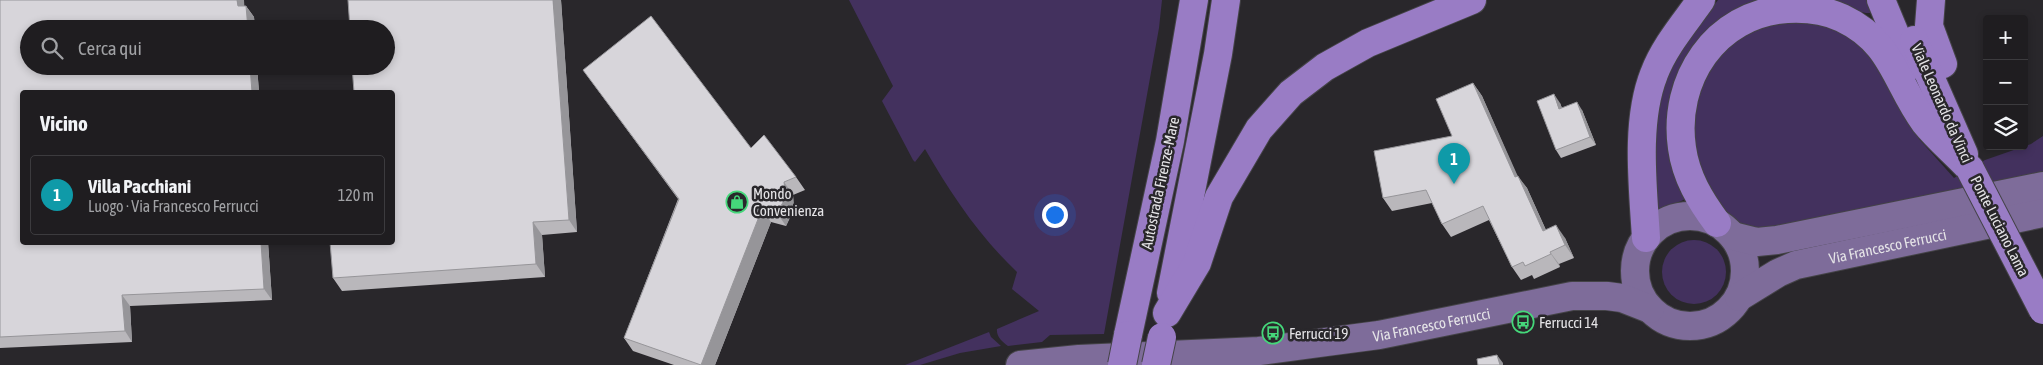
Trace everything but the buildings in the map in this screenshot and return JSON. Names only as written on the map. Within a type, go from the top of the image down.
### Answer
[{"type":"highway","name":"Autostrada Firenze-Mare","points":[[1122,365],[1170,141],[1194,0]]},
{"type":"highway","points":[[1156,365],[1201,144],[1226,0]]},
{"type":"highway","points":[[1164,325],[1197,264],[1219,196],[1259,129],[1291,93],[1325,67],[1368,43],[1472,0]]},
{"type":"highway","points":[[1641,247],[1643,136],[1649,88],[1662,56],[1701,0]]},
{"type":"highway","name":"Viale Leonardo da Vinci","points":[[1880,0],[1903,53],[1970,169]]},
{"type":"highway","name":"Viale Leonardo da Vinci","points":[[1899,0],[1916,45],[1970,169]]},
{"type":"highway","points":[[1931,0],[1929,26],[1932,40],[1961,107],[1970,169]]},
{"type":"highway","points":[[1725,230],[1695,190],[1686,169],[1682,148],[1682,106],[1688,82],[1698,61],[1725,32],[1759,13],[1800,8],[1820,11],[1841,18],[1863,30],[1879,44],[1889,58],[1926,124],[1970,169]]},
{"type":"highway","name":"Ponte Luciano Lama","points":[[1970,169],[2043,310]]},
{"type":"main road","name":"Via Francesco Ferrucci","points":[[1572,296],[1614,276],[1657,227],[1671,219],[1686,216],[1702,217],[1725,230],[1757,242],[1776,240],[2043,186]]},
{"type":"main road","name":"Via Francesco Ferrucci","points":[[1739,297],[1778,273],[1796,265],[2043,213]]},
{"type":"main road","name":"Via Francesco Ferrucci","points":[[1641,247],[1635,274],[1639,292],[1650,309],[1662,319],[1678,326],[1696,327],[1714,322],[1728,312],[1739,297],[1744,282],[1745,266],[1741,250],[1725,230]]},
{"type":"main road","name":"Via Francesco Ferrucci","points":[[1020,365],[1079,359],[1241,352],[1326,342],[1379,335],[1572,296],[1622,298],[1650,309]]},
{"type":"shaded area","points":[[849,0],[1162,0],[1159,28],[1104,334],[1050,335],[1042,342],[1008,346],[1000,339],[997,329],[1039,311],[1012,289],[1017,272],[990,244],[966,214],[925,149],[915,162],[913,160],[882,101],[893,86]]},
{"type":"shaded area","points":[[1718,0],[1767,0],[1694,51],[1690,197],[1652,214],[1651,131],[1663,79]]},
{"type":"shaded area","points":[[1830,0],[1871,0],[1873,12],[1864,13]]},
{"type":"shaded area","points":[[1809,19],[1851,34],[1884,65],[1919,139],[1954,178],[1985,160],[2014,150],[2028,150],[2028,145],[2043,136],[2043,179],[1752,232],[1727,214],[1710,195],[1690,142],[1702,78],[1732,42],[1760,26]]},
{"type":"shaded area","points":[[1688,240],[1700,240],[1717,249],[1724,260],[1726,272],[1724,284],[1717,295],[1700,304],[1688,304],[1676,299],[1667,290],[1662,278],[1662,266],[1667,254],[1676,245]]},
{"type":"shaded area","points":[[989,332],[991,337],[1001,346],[960,353],[920,365],[905,365]]},
{"type":"place","name":"Villa Pacchiani","points":[[1454,184]]},
{"type":"place","name":"Mondo Convenienza","points":[[737,202]]},
{"type":"place","name":"Ferrucci 14","points":[[1523,322]]},
{"type":"place","name":"Ferrucci 19","points":[[1273,333]]}]
